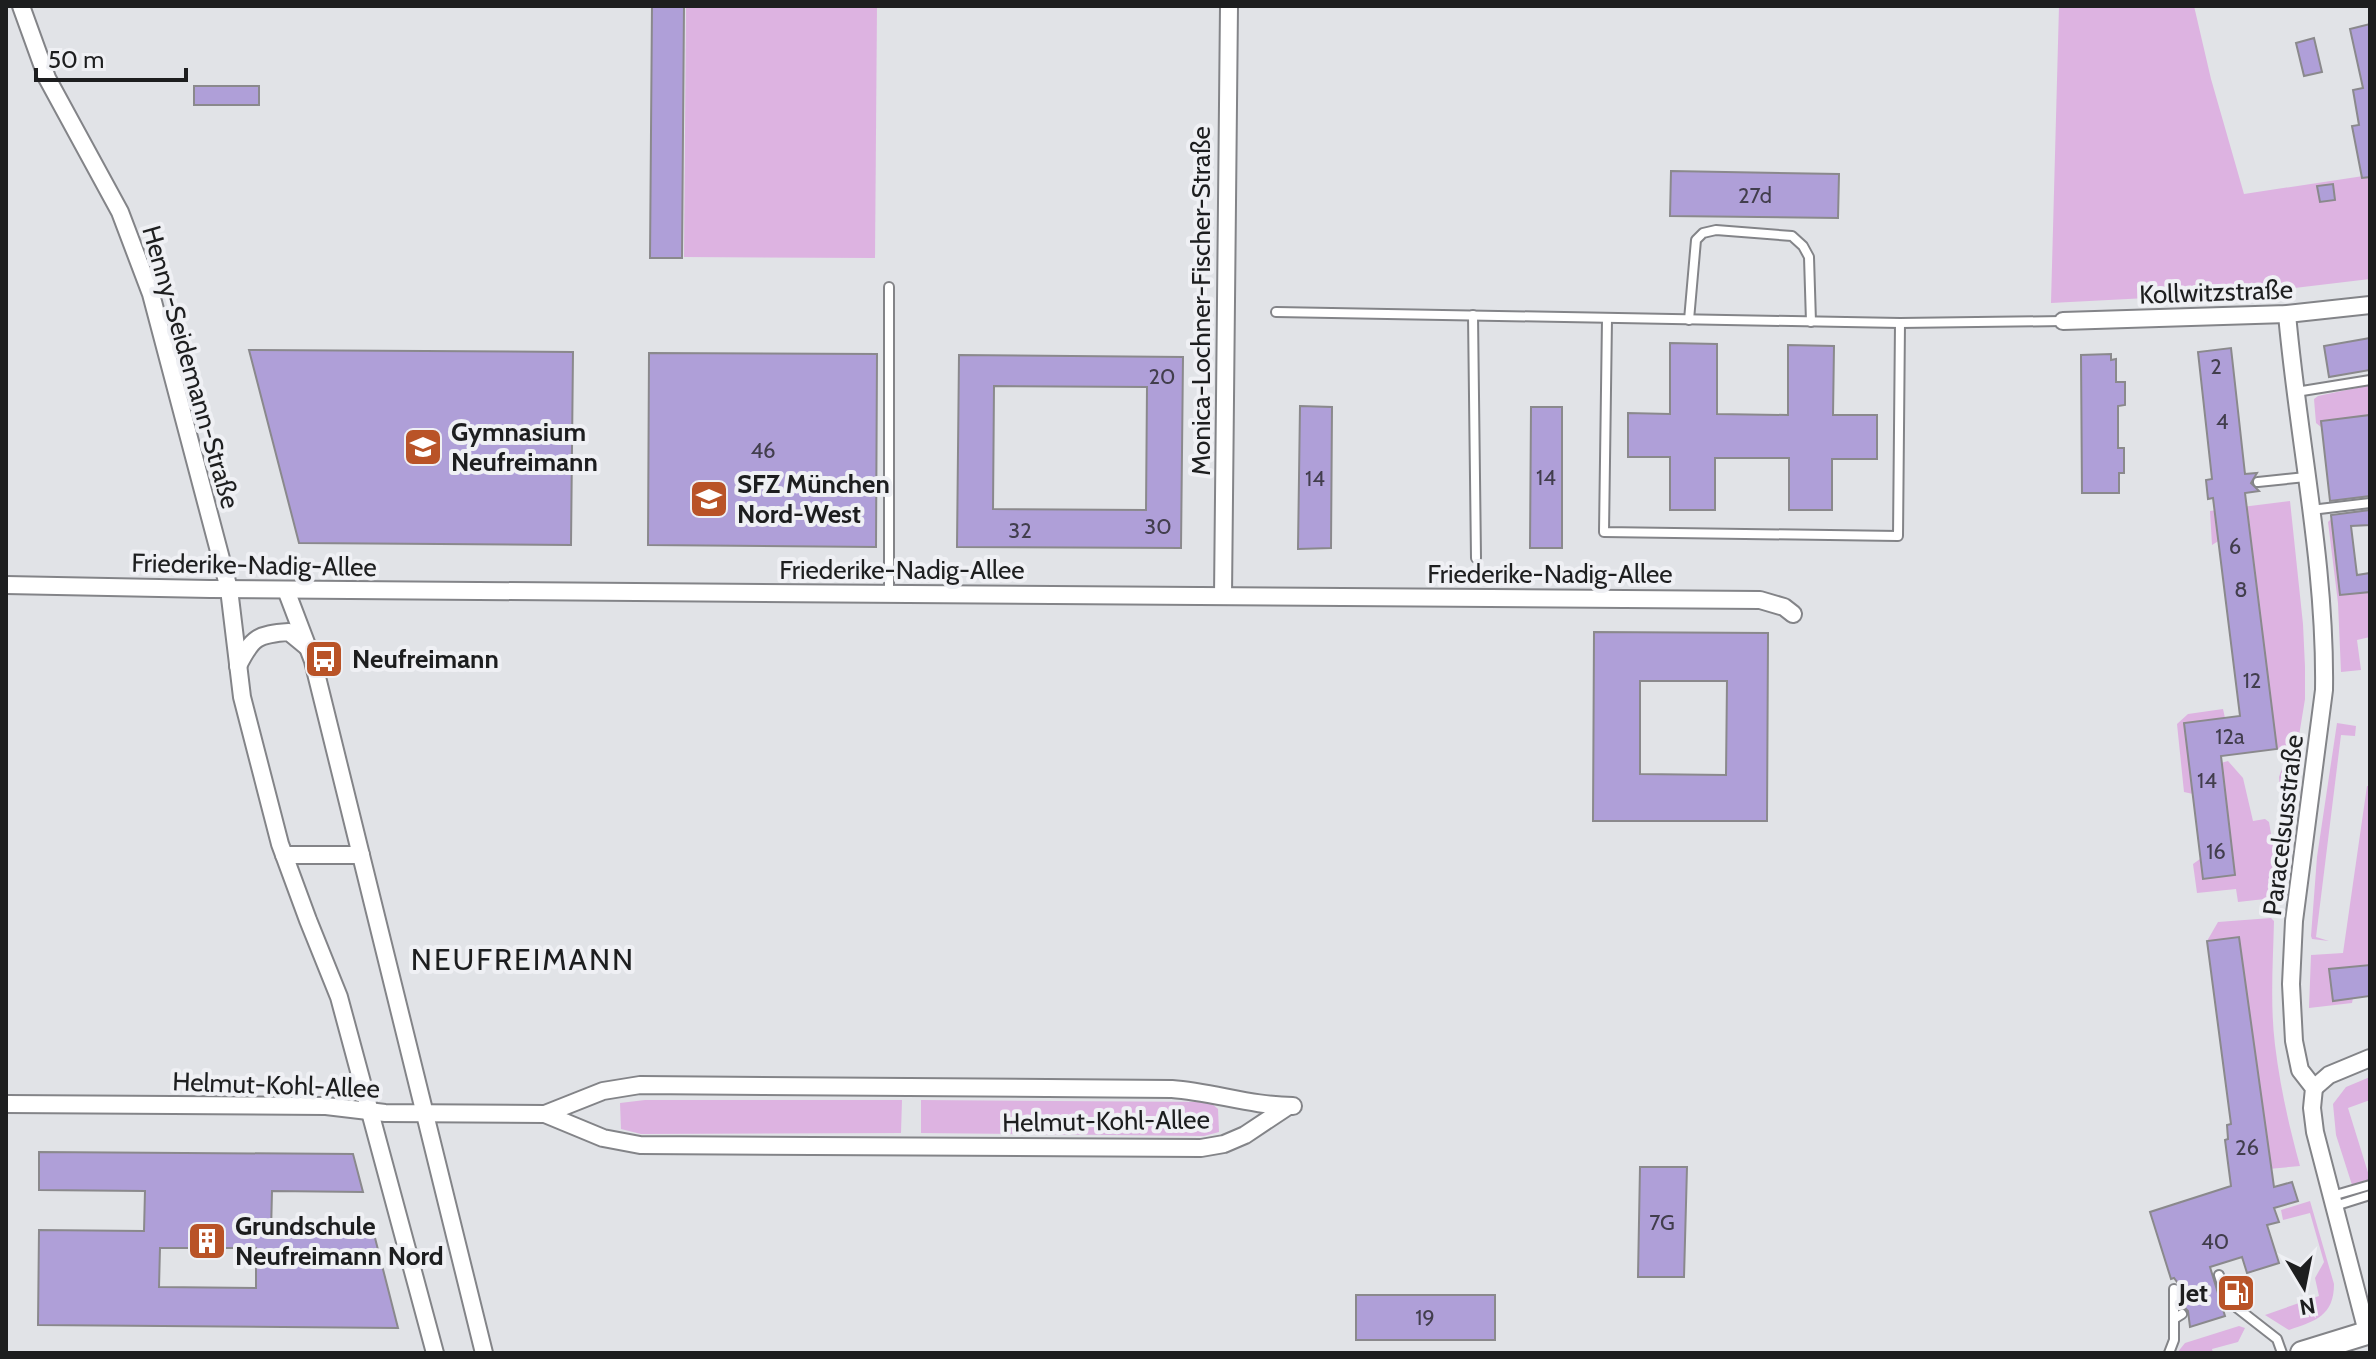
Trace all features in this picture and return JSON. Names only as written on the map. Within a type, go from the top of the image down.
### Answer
[{"type":"main road","points":[[2302,1353],[2368,1332]]},
{"type":"street","name":"Henny-Seidemann-Straße","points":[[21,6],[47,78],[113,199],[141,265],[229,589],[242,697],[284,855],[339,997],[435,1353]]},
{"type":"street","name":"Monica-Lochner-Fischer-Straße","points":[[1223,596],[1229,6]]},
{"type":"street","name":"Kollwitzstraße","points":[[2063,321],[2287,314],[2370,305]]},
{"type":"street","name":"Paracelsusstraße","points":[[2287,314],[2323,626],[2324,690],[2294,921],[2291,984],[2294,1041],[2300,1070],[2314,1088],[2312,1108],[2315,1132],[2368,1332]]},
{"type":"street","name":"Friederike-Nadig-Allee","points":[[6,585],[286,590],[1760,600],[1784,607],[1793,614]]},
{"type":"street","points":[[286,590],[313,661],[484,1353]]},
{"type":"street","points":[[238,666],[249,643],[262,635],[289,632],[307,647]]},
{"type":"street","points":[[284,855],[361,855]]},
{"type":"street","points":[[2314,1088],[2329,1075],[2370,1058]]},
{"type":"street","name":"Helmut-Kohl-Allee","points":[[6,1104],[326,1106],[424,1114],[545,1114],[603,1091],[640,1085],[1172,1089],[1210,1093],[1252,1103],[1293,1106],[1281,1109],[1235,1140],[1201,1148],[640,1145],[603,1138],[545,1114]]},
{"type":"lane","points":[[1689,320],[1696,240],[1703,233],[1716,230],[1792,236],[1803,246],[1809,257],[1811,322]]},
{"type":"lane","points":[[889,287],[889,594]]},
{"type":"lane","points":[[1276,312],[1811,322],[2063,321]]},
{"type":"lane","points":[[1473,315],[1476,558]]},
{"type":"lane","points":[[1607,319],[1604,532],[1898,536],[1900,323]]},
{"type":"lane","points":[[2296,392],[2370,380]]},
{"type":"lane","points":[[2258,482],[2306,477]]},
{"type":"lane","points":[[2311,510],[2370,503]]},
{"type":"lane","points":[[2333,1202],[2370,1185]]},
{"type":"lane","points":[[2333,1202],[2370,1195]]},
{"type":"lane","points":[[2219,1275],[2227,1300],[2277,1339],[2282,1353]]},
{"type":"lane","points":[[2169,1353],[2178,1317],[2174,1289]]},
{"type":"shaded area","points":[[686,6],[877,6],[875,258],[684,257]]},
{"type":"shaded area","points":[[2059,6],[2194,6],[2244,194],[2370,175],[2370,279],[2262,292],[2051,303]]},
{"type":"shaded area","points":[[2370,385],[2370,415],[2321,421],[2321,427],[2316,423],[2314,399],[2318,396]]},
{"type":"shaded area","points":[[2290,501],[2303,624],[2305,699],[2297,748],[2277,749],[2249,522],[2212,545],[2210,511]]},
{"type":"shaded area","points":[[2332,518],[2340,595],[2370,592],[2370,637],[2357,640],[2361,670],[2341,672],[2338,603],[2328,522]]},
{"type":"shaded area","points":[[2223,709],[2225,718],[2184,723],[2193,794],[2184,792],[2177,724],[2188,714]]},
{"type":"shaded area","points":[[2337,723],[2356,726],[2355,736],[2341,735],[2316,937],[2329,941],[2312,939],[2311,936],[2317,857]]},
{"type":"shaded area","points":[[2228,761],[2243,778],[2253,821],[2265,819],[2269,822],[2273,846],[2281,847],[2274,898],[2238,902],[2236,889],[2197,893],[2193,864],[2200,859],[2203,879],[2235,875],[2221,763]]},
{"type":"shaded area","points":[[2283,765],[2295,765],[2286,830],[2283,831],[2279,777]]},
{"type":"shaded area","points":[[2367,786],[2370,786],[2370,965],[2330,970],[2333,1000],[2353,998],[2352,1003],[2309,1008],[2311,955],[2343,953]]},
{"type":"shaded area","points":[[2271,918],[2274,921],[2272,999],[2275,1045],[2285,1106],[2300,1166],[2268,1169],[2270,1157],[2239,938],[2207,941],[2218,922]]},
{"type":"shaded area","points":[[2370,1077],[2370,1100],[2348,1108],[2370,1179],[2352,1185],[2336,1135],[2333,1104],[2346,1087]]},
{"type":"shaded area","points":[[645,1100],[902,1100],[901,1133],[641,1134],[621,1129],[620,1103]]},
{"type":"shaded area","points":[[921,1100],[1210,1102],[1218,1109],[1219,1132],[1204,1136],[921,1133]]},
{"type":"shaded area","points":[[2310,1201],[2334,1284],[2333,1295],[2321,1316],[2289,1330],[2265,1315],[2319,1296],[2315,1278],[2324,1262],[2310,1213],[2283,1220],[2281,1210]]},
{"type":"shaded area","points":[[2239,1326],[2245,1328],[2238,1342],[2212,1349],[2213,1353],[2177,1353],[2185,1343]]},
{"type":"building","points":[[652,6],[684,6],[682,258],[650,258]]},
{"type":"building","points":[[2370,24],[2370,177],[2362,178],[2352,126],[2359,125],[2353,90],[2363,88],[2350,29]]},
{"type":"building","points":[[2314,38],[2322,72],[2304,76],[2296,43]]},
{"type":"building","points":[[194,86],[259,86],[259,105],[194,105]]},
{"type":"building","points":[[1671,171],[1839,174],[1838,218],[1670,216]]},
{"type":"building","points":[[2333,184],[2335,200],[2320,202],[2317,186]]},
{"type":"building","points":[[2370,338],[2370,370],[2329,377],[2324,346]]},
{"type":"building","points":[[1670,343],[1717,344],[1717,414],[1788,415],[1788,345],[1834,346],[1833,415],[1877,415],[1877,459],[1832,459],[1832,510],[1789,510],[1789,458],[1715,458],[1715,510],[1670,510],[1670,457],[1628,457],[1628,413],[1670,414]]},
{"type":"building","points":[[2231,348],[2245,474],[2257,473],[2251,483],[2259,491],[2245,493],[2277,749],[2221,756],[2235,875],[2203,879],[2184,723],[2240,716],[2213,498],[2208,499],[2206,480],[2212,479],[2198,352]]},
{"type":"building","name":"Gymnasium Neufreimann","points":[[249,350],[573,352],[571,545],[299,543]]},
{"type":"building","points":[[649,353],[877,354],[876,547],[648,545]]},
{"type":"building","points":[[2111,354],[2111,360],[2116,359],[2116,382],[2125,382],[2125,405],[2118,406],[2118,448],[2124,448],[2124,473],[2119,473],[2119,493],[2082,493],[2081,355]]},
{"type":"building","points":[[959,355],[1183,357],[1181,548],[957,547]],"holes":[[[994,386],[1147,387],[1146,510],[993,509]]]},
{"type":"building","points":[[1300,406],[1332,407],[1331,548],[1298,549]]},
{"type":"building","points":[[1531,407],[1562,407],[1562,548],[1530,548]]},
{"type":"building","points":[[2370,415],[2370,496],[2330,501],[2321,421]]},
{"type":"building","points":[[2370,510],[2370,525],[2351,526],[2357,575],[2370,573],[2370,592],[2340,595],[2331,515]]},
{"type":"building","points":[[1594,632],[1768,633],[1767,821],[1593,821]],"holes":[[[1640,681],[1727,681],[1726,775],[1640,774]]]},
{"type":"building","points":[[2239,937],[2274,1187],[2292,1182],[2298,1201],[2274,1208],[2279,1222],[2267,1225],[2279,1263],[2247,1273],[2242,1257],[2210,1267],[2225,1316],[2190,1327],[2180,1286],[2174,1278],[2171,1279],[2150,1212],[2231,1186],[2225,1140],[2228,1139],[2227,1125],[2231,1124],[2207,941]]},
{"type":"building","points":[[2370,965],[2370,996],[2333,1001],[2329,969]]},
{"type":"building","name":"Grundschule Neufreimann Nord","points":[[39,1152],[353,1154],[363,1192],[272,1191],[271,1233],[374,1234],[398,1328],[38,1325],[39,1230],[144,1231],[145,1191],[39,1190]],"holes":[[[160,1248],[256,1248],[256,1288],[159,1287]]]},
{"type":"building","points":[[1640,1167],[1687,1167],[1684,1277],[1638,1277]]},
{"type":"building","points":[[1356,1295],[1495,1295],[1495,1340],[1356,1340]]},
{"type":"place","name":"Gymnasium Neufreimann","points":[[423,447]]},
{"type":"place","name":"SFZ München Nord-West","points":[[709,499]]},
{"type":"place","name":"Neufreimann","points":[[324,659]]},
{"type":"place","name":"Grundschule Neufreimann Nord","points":[[207,1241]]},
{"type":"place","name":"Jet","points":[[2236,1293]]},
{"type":"district","name":"NEUFREIMANN","points":[[523,960]]}]
